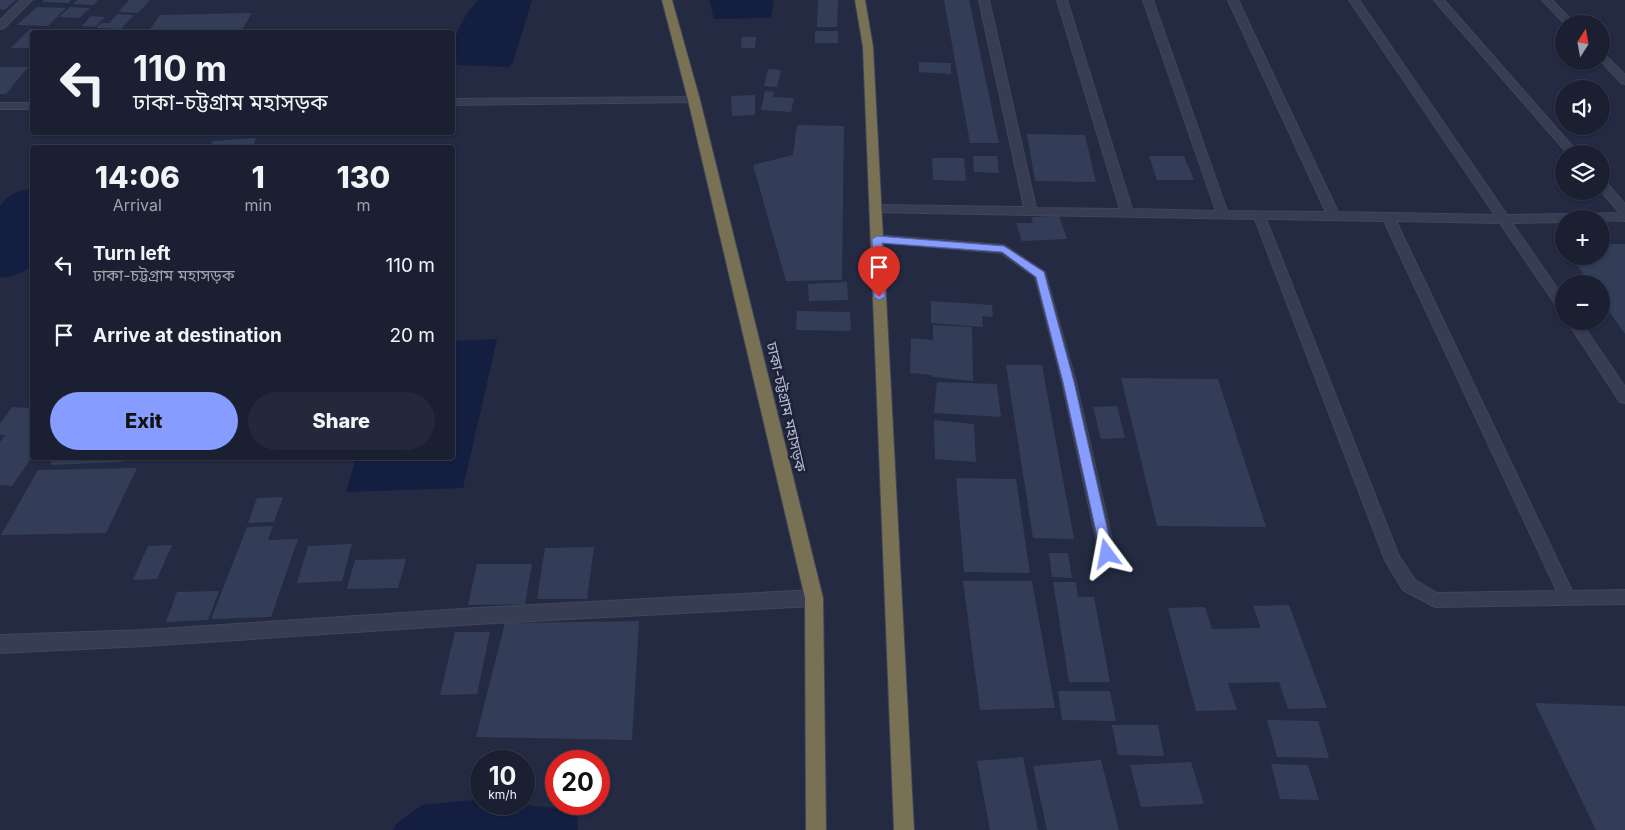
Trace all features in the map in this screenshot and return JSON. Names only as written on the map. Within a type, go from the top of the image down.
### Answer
[{"type":"highway","name":"ঢাকা-চট্টগ্রাম মহাসড়ক","points":[[666,0],[694,100],[814,598],[816,830]]},
{"type":"highway","points":[[860,0],[868,48],[904,830]]},
{"type":"street","points":[[0,26],[27,0]]},
{"type":"street","points":[[455,102],[694,100]]},
{"type":"street","points":[[0,106],[30,106]]},
{"type":"street","points":[[0,644],[145,638],[477,616],[814,598]]},
{"type":"lane","points":[[984,0],[1031,211]]},
{"type":"lane","points":[[1062,0],[1127,213]]},
{"type":"lane","points":[[1148,0],[1223,214]]},
{"type":"lane","points":[[1233,0],[1334,216]]},
{"type":"lane","points":[[1354,0],[1555,295]]},
{"type":"lane","points":[[1439,0],[1566,145]]},
{"type":"lane","points":[[1547,0],[1561,15]]},
{"type":"lane","points":[[1610,65],[1625,81]]},
{"type":"lane","points":[[1610,194],[1625,211]]},
{"type":"lane","points":[[875,209],[1502,219],[1625,217]]},
{"type":"lane","points":[[1259,215],[1393,560],[1409,585],[1435,600],[1625,597]]},
{"type":"lane","points":[[1388,217],[1568,598]]},
{"type":"lane","points":[[877,239],[1004,249],[1041,275],[1069,382],[1107,554]]},
{"type":"lane","points":[[1579,330],[1625,398]]},
{"type":"water","points":[[478,0],[532,0],[513,62],[509,67],[458,65],[455,62],[456,35],[467,14]]},
{"type":"water","points":[[709,0],[774,0],[771,18],[714,19]]},
{"type":"water","points":[[30,189],[30,266],[18,274],[0,278],[0,206],[7,198],[22,190]]},
{"type":"water","points":[[497,339],[463,488],[346,492],[355,460],[455,460],[455,341]]},
{"type":"water","points":[[470,800],[470,815],[535,815],[535,806],[545,807],[545,815],[577,815],[578,830],[393,830],[396,824],[422,805]]},
{"type":"building","points":[[0,0],[16,0],[4,10],[0,9]]},
{"type":"building","points":[[44,0],[71,0],[69,3],[42,2]]},
{"type":"building","points":[[77,0],[98,0],[93,5],[73,4]]},
{"type":"building","points":[[129,0],[150,0],[138,13],[118,12]]},
{"type":"building","points":[[818,0],[838,0],[837,27],[817,27]]},
{"type":"building","points":[[944,0],[969,0],[999,143],[970,143]]},
{"type":"building","points":[[37,7],[66,8],[48,26],[17,25]]},
{"type":"building","points":[[70,7],[90,8],[79,18],[59,17]]},
{"type":"building","points":[[252,13],[242,30],[149,30],[160,15]]},
{"type":"building","points":[[117,14],[134,15],[121,29],[96,28],[101,23],[109,23]]},
{"type":"building","points":[[91,16],[105,17],[95,27],[82,26]]},
{"type":"building","points":[[30,29],[48,29],[30,30],[30,48],[11,48]]},
{"type":"building","points":[[815,31],[838,31],[838,43],[815,43]]},
{"type":"building","points":[[742,37],[756,37],[755,48],[741,48]]},
{"type":"building","points":[[919,62],[951,63],[951,74],[919,72]]},
{"type":"building","points":[[0,67],[28,67],[6,94],[0,94]]},
{"type":"building","points":[[768,69],[781,70],[777,87],[764,86]]},
{"type":"building","points":[[765,91],[774,92],[773,97],[794,98],[791,112],[761,110]]},
{"type":"building","points":[[755,95],[755,115],[732,116],[731,96]]},
{"type":"building","points":[[797,125],[844,126],[842,280],[786,281],[753,165],[793,155]]},
{"type":"building","points":[[1027,134],[1085,135],[1096,182],[1035,181]]},
{"type":"building","points":[[256,138],[254,145],[211,145],[213,141]]},
{"type":"building","points":[[973,156],[997,156],[999,173],[974,172]]},
{"type":"building","points":[[1149,156],[1184,156],[1194,180],[1157,180]]},
{"type":"building","points":[[932,158],[964,158],[966,181],[933,180]]},
{"type":"building","points":[[1059,216],[1067,239],[1022,241],[1016,223],[1033,223],[1031,217]]},
{"type":"building","points":[[1610,244],[1625,244],[1625,334],[1610,313],[1610,275],[1584,275],[1577,265],[1610,265]]},
{"type":"building","points":[[847,282],[848,300],[809,301],[808,284]]},
{"type":"building","points":[[931,301],[992,305],[993,317],[982,316],[983,327],[931,323]]},
{"type":"building","points":[[797,311],[850,312],[851,331],[796,330]]},
{"type":"building","points":[[933,325],[972,327],[973,381],[910,373],[911,338],[933,340]]},
{"type":"building","points":[[1006,365],[1042,365],[1074,539],[1033,538]]},
{"type":"building","points":[[1121,378],[1218,379],[1266,527],[1157,526]]},
{"type":"building","points":[[937,382],[997,384],[1001,417],[934,413]]},
{"type":"building","points":[[1117,406],[1125,438],[1101,439],[1093,407]]},
{"type":"building","points":[[12,407],[30,408],[30,460],[12,486],[0,485],[0,442],[5,435],[0,435],[0,424]]},
{"type":"building","points":[[934,420],[974,424],[976,462],[935,459]]},
{"type":"building","points":[[53,460],[123,460],[122,462],[50,465]]},
{"type":"building","points":[[137,468],[106,533],[1,535],[38,470]]},
{"type":"building","points":[[956,478],[1016,479],[1030,573],[964,572]]},
{"type":"building","points":[[283,497],[274,522],[248,523],[257,498]]},
{"type":"building","points":[[273,526],[268,540],[298,539],[271,617],[211,619],[247,527]]},
{"type":"building","points":[[352,544],[342,581],[297,583],[308,546]]},
{"type":"building","points":[[172,545],[157,579],[133,580],[148,546]]},
{"type":"building","points":[[594,547],[587,599],[537,599],[545,548]]},
{"type":"building","points":[[1049,553],[1068,553],[1072,578],[1052,577]]},
{"type":"building","points":[[406,559],[398,588],[347,589],[355,560]]},
{"type":"building","points":[[477,564],[532,564],[525,604],[468,605]]},
{"type":"building","points":[[963,581],[1032,581],[1055,708],[980,710]]},
{"type":"building","points":[[1053,582],[1076,582],[1078,597],[1094,597],[1110,682],[1069,682]]},
{"type":"building","points":[[219,591],[208,620],[166,622],[177,592]]},
{"type":"building","points":[[1289,605],[1327,708],[1288,709],[1279,682],[1228,683],[1237,710],[1196,711],[1168,608],[1205,607],[1212,629],[1261,628],[1253,606]]},
{"type":"building","points":[[639,621],[632,740],[476,737],[505,623]]},
{"type":"building","points":[[455,632],[490,632],[477,694],[440,695]]},
{"type":"building","points":[[1058,691],[1110,691],[1116,721],[1062,720]]},
{"type":"building","points":[[1535,703],[1625,706],[1625,830],[1596,830]]},
{"type":"building","points":[[1267,720],[1318,721],[1329,758],[1277,757]]},
{"type":"building","points":[[1112,725],[1158,725],[1164,756],[1118,755]]},
{"type":"building","points":[[1023,757],[1038,830],[990,830],[977,761]]},
{"type":"building","points":[[1101,760],[1119,830],[1047,830],[1033,766]]},
{"type":"building","points":[[1191,762],[1204,804],[1141,807],[1130,765]]},
{"type":"building","points":[[1271,764],[1308,765],[1319,800],[1280,799]]},
{"type":"route","points":[[879,297],[877,239],[1004,249],[1041,275],[1069,382],[1107,554]]}]
